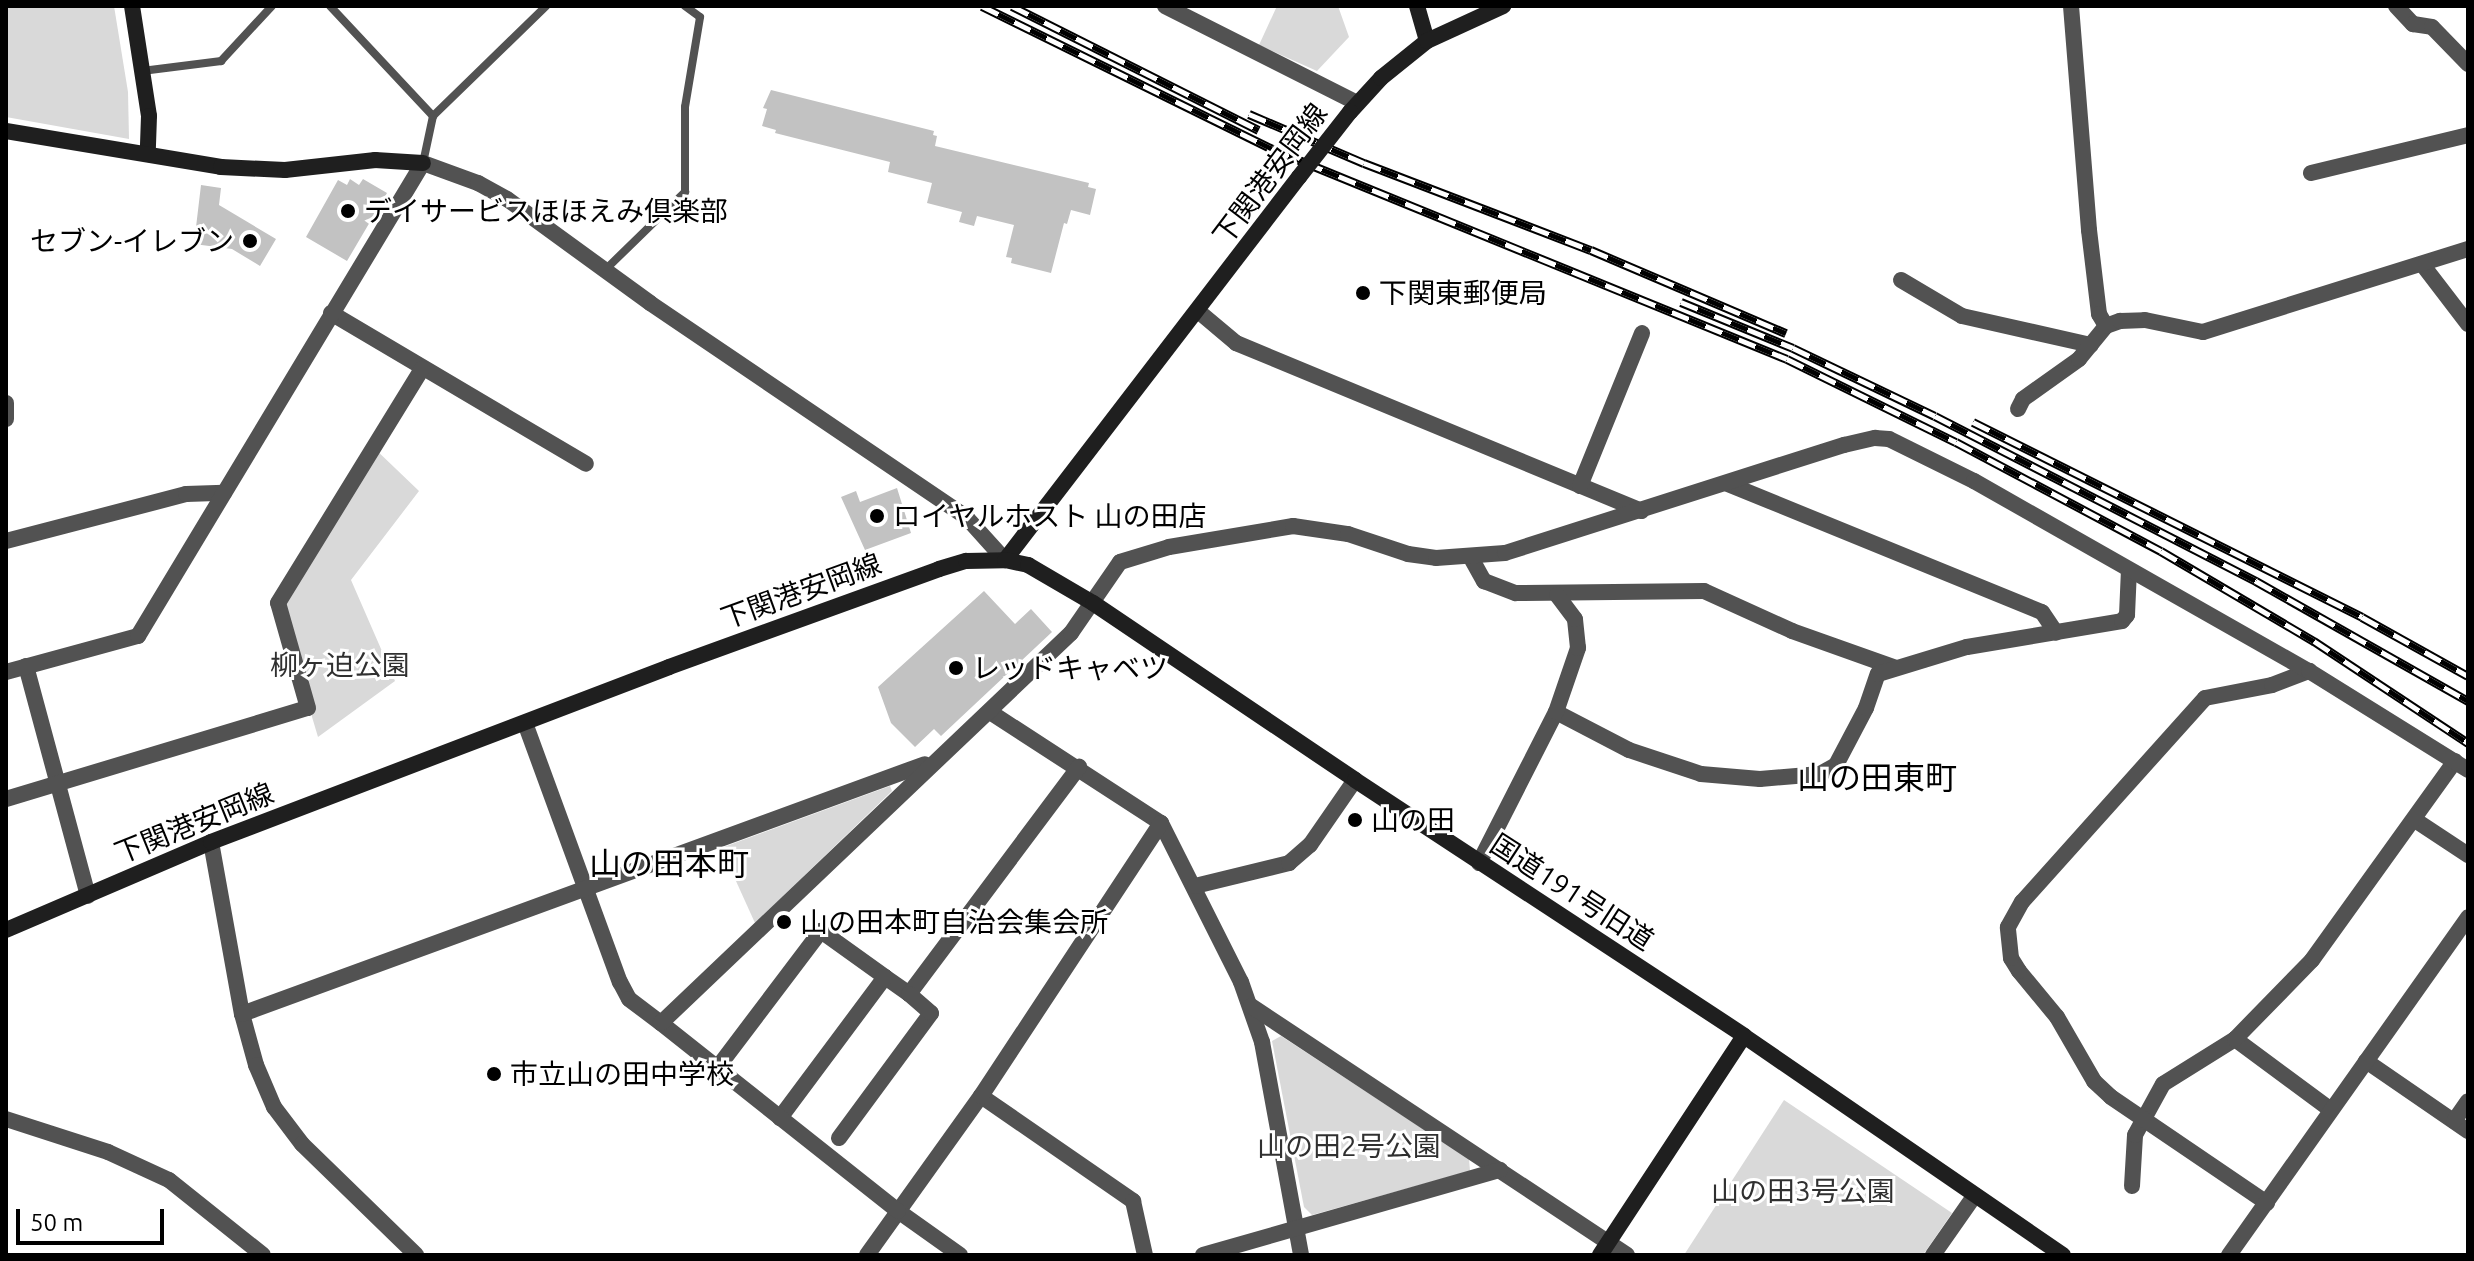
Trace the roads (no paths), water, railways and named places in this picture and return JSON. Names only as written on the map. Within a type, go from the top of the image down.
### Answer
[{"type":"street","points":[[132,6],[149,116],[148,154]]},
{"type":"street","points":[[1165,6],[1353,108]]},
{"type":"street","points":[[1417,6],[1427,41]]},
{"type":"street","name":"下関港安岡線","points":[[6,930],[211,842],[939,569],[966,561],[1005,560],[1353,108],[1381,78],[1427,41],[1503,6]]},
{"type":"street","points":[[2071,6],[2089,230],[2099,314],[2106,326]]},
{"type":"street","points":[[2396,6],[2413,24],[2432,27],[2468,64]]},
{"type":"street","points":[[6,131],[221,167],[285,170],[375,160],[423,163],[478,183],[507,199],[605,271],[967,518],[1005,560]]},
{"type":"street","points":[[2311,173],[2468,135]]},
{"type":"street","points":[[6,672],[138,636],[423,163]]},
{"type":"street","points":[[2018,409],[2023,399],[2079,359],[2106,326],[2132,319],[2203,332],[2468,249]]},
{"type":"street","points":[[2422,264],[2468,324]]},
{"type":"street","points":[[1901,280],[1962,316],[2091,345]]},
{"type":"street","points":[[1198,311],[1236,343],[1642,511]]},
{"type":"street","points":[[331,313],[586,464]]},
{"type":"street","points":[[1580,486],[1642,333]]},
{"type":"street","points":[[6,799],[308,708],[278,603],[422,369]]},
{"type":"street","points":[[6,403],[6,419]]},
{"type":"street","points":[[661,1023],[1071,633],[1120,562],[1169,547],[1275,528],[1318,528],[1408,554],[1436,558],[1505,553],[1875,438],[1889,439],[1976,479],[2129,570],[2309,671],[2462,765],[2415,820],[2326,944],[2235,1039],[2163,1084],[2135,1135],[2132,1186]]},
{"type":"street","points":[[1728,484],[2042,612],[2056,633]]},
{"type":"street","points":[[6,541],[186,494],[224,493]]},
{"type":"street","points":[[1470,556],[1484,581],[1516,593],[1557,595],[1704,591],[1792,631],[1896,668]]},
{"type":"street","name":"国道191号旧道","points":[[1005,560],[1028,565],[1093,603],[1479,863],[1744,1036],[2063,1255]]},
{"type":"street","points":[[1556,712],[1629,750],[1701,774],[1760,779],[1820,774],[1836,765],[1866,708],[1878,674],[1967,647],[2122,621],[2127,615],[2129,570]]},
{"type":"street","points":[[1479,863],[1556,712],[1578,648],[1578,630],[1569,609],[1557,595]]},
{"type":"street","points":[[26,666],[88,896]]},
{"type":"street","points":[[2267,1203],[2142,1118],[2094,1081],[2074,1042],[2011,958],[2008,927],[2022,902],[2205,698],[2272,685],[2309,671]]},
{"type":"street","points":[[990,712],[1161,823],[1195,886],[1251,1006],[1262,1042],[1301,1255]]},
{"type":"street","points":[[525,723],[584,891],[629,999],[898,1211],[960,1255]]},
{"type":"street","points":[[242,1014],[934,761]]},
{"type":"street","points":[[909,994],[1079,767]]},
{"type":"street","points":[[1195,886],[1289,863],[1310,845],[1355,780]]},
{"type":"street","points":[[2415,820],[2468,855]]},
{"type":"street","points":[[867,1255],[981,1096],[1161,823]]},
{"type":"street","points":[[211,842],[242,1014],[256,1065],[274,1107],[302,1144],[416,1255]]},
{"type":"street","points":[[2229,1255],[2468,917]]},
{"type":"street","points":[[718,1067],[821,931],[931,1013],[839,1138]]},
{"type":"street","points":[[780,1118],[885,977]]},
{"type":"street","points":[[1251,1006],[1500,1170],[1605,1249],[1627,1255]]},
{"type":"street","points":[[1605,1249],[1744,1036]]},
{"type":"street","points":[[2235,1039],[2331,1110]]},
{"type":"street","points":[[2366,1061],[2461,1126],[2468,1101]]},
{"type":"street","points":[[981,1096],[1133,1201],[1145,1255]]},
{"type":"street","points":[[6,1119],[108,1152],[169,1180],[226,1222],[263,1255]]},
{"type":"street","points":[[1203,1255],[1500,1170]]},
{"type":"street","points":[[1933,1255],[1975,1195]]},
{"type":"lane","points":[[142,71],[221,61],[272,6]]},
{"type":"lane","points":[[330,6],[433,116]]},
{"type":"lane","points":[[423,163],[433,116],[546,6]]},
{"type":"lane","points":[[605,271],[685,192],[685,107],[700,17],[685,6]]},
{"type":"railway","points":[[982,6],[1272,149],[1787,359],[1956,442],[2161,551],[2314,641],[2468,743]]},
{"type":"railway","points":[[1012,6],[1259,130]]},
{"type":"railway","points":[[1249,114],[1364,163],[1591,250],[1786,333]]},
{"type":"railway","points":[[1681,302],[1793,348],[1935,416],[2256,581],[2468,701]]},
{"type":"railway","points":[[1973,422],[2362,617],[2468,676]]},
{"type":"place","name":"デイサービスほほえみ倶楽部","points":[[348,211]]},
{"type":"place","name":"セブン-イレブン","points":[[250,241]]},
{"type":"place","name":"下関東郵便局","points":[[1363,293]]},
{"type":"place","name":"ロイヤルホスト 山の田店","points":[[877,516]]},
{"type":"place","name":"レッドキャベツ","points":[[956,668]]},
{"type":"place","name":"山の田","points":[[1355,820]]},
{"type":"place","name":"山の田本町自治会集会所","points":[[784,922]]},
{"type":"place","name":"市立山の田中学校","points":[[494,1074]]},
{"type":"district","name":"山の田東町","points":[[1877,777]]},
{"type":"district","name":"山の田本町","points":[[669,863]]},
{"type":"park label","name":"柳ヶ迫公園","points":[[340,665]]},
{"type":"park label","name":"山の田2号公園","points":[[1349,1146]]},
{"type":"park label","name":"山の田3号公園","points":[[1803,1191]]}]
